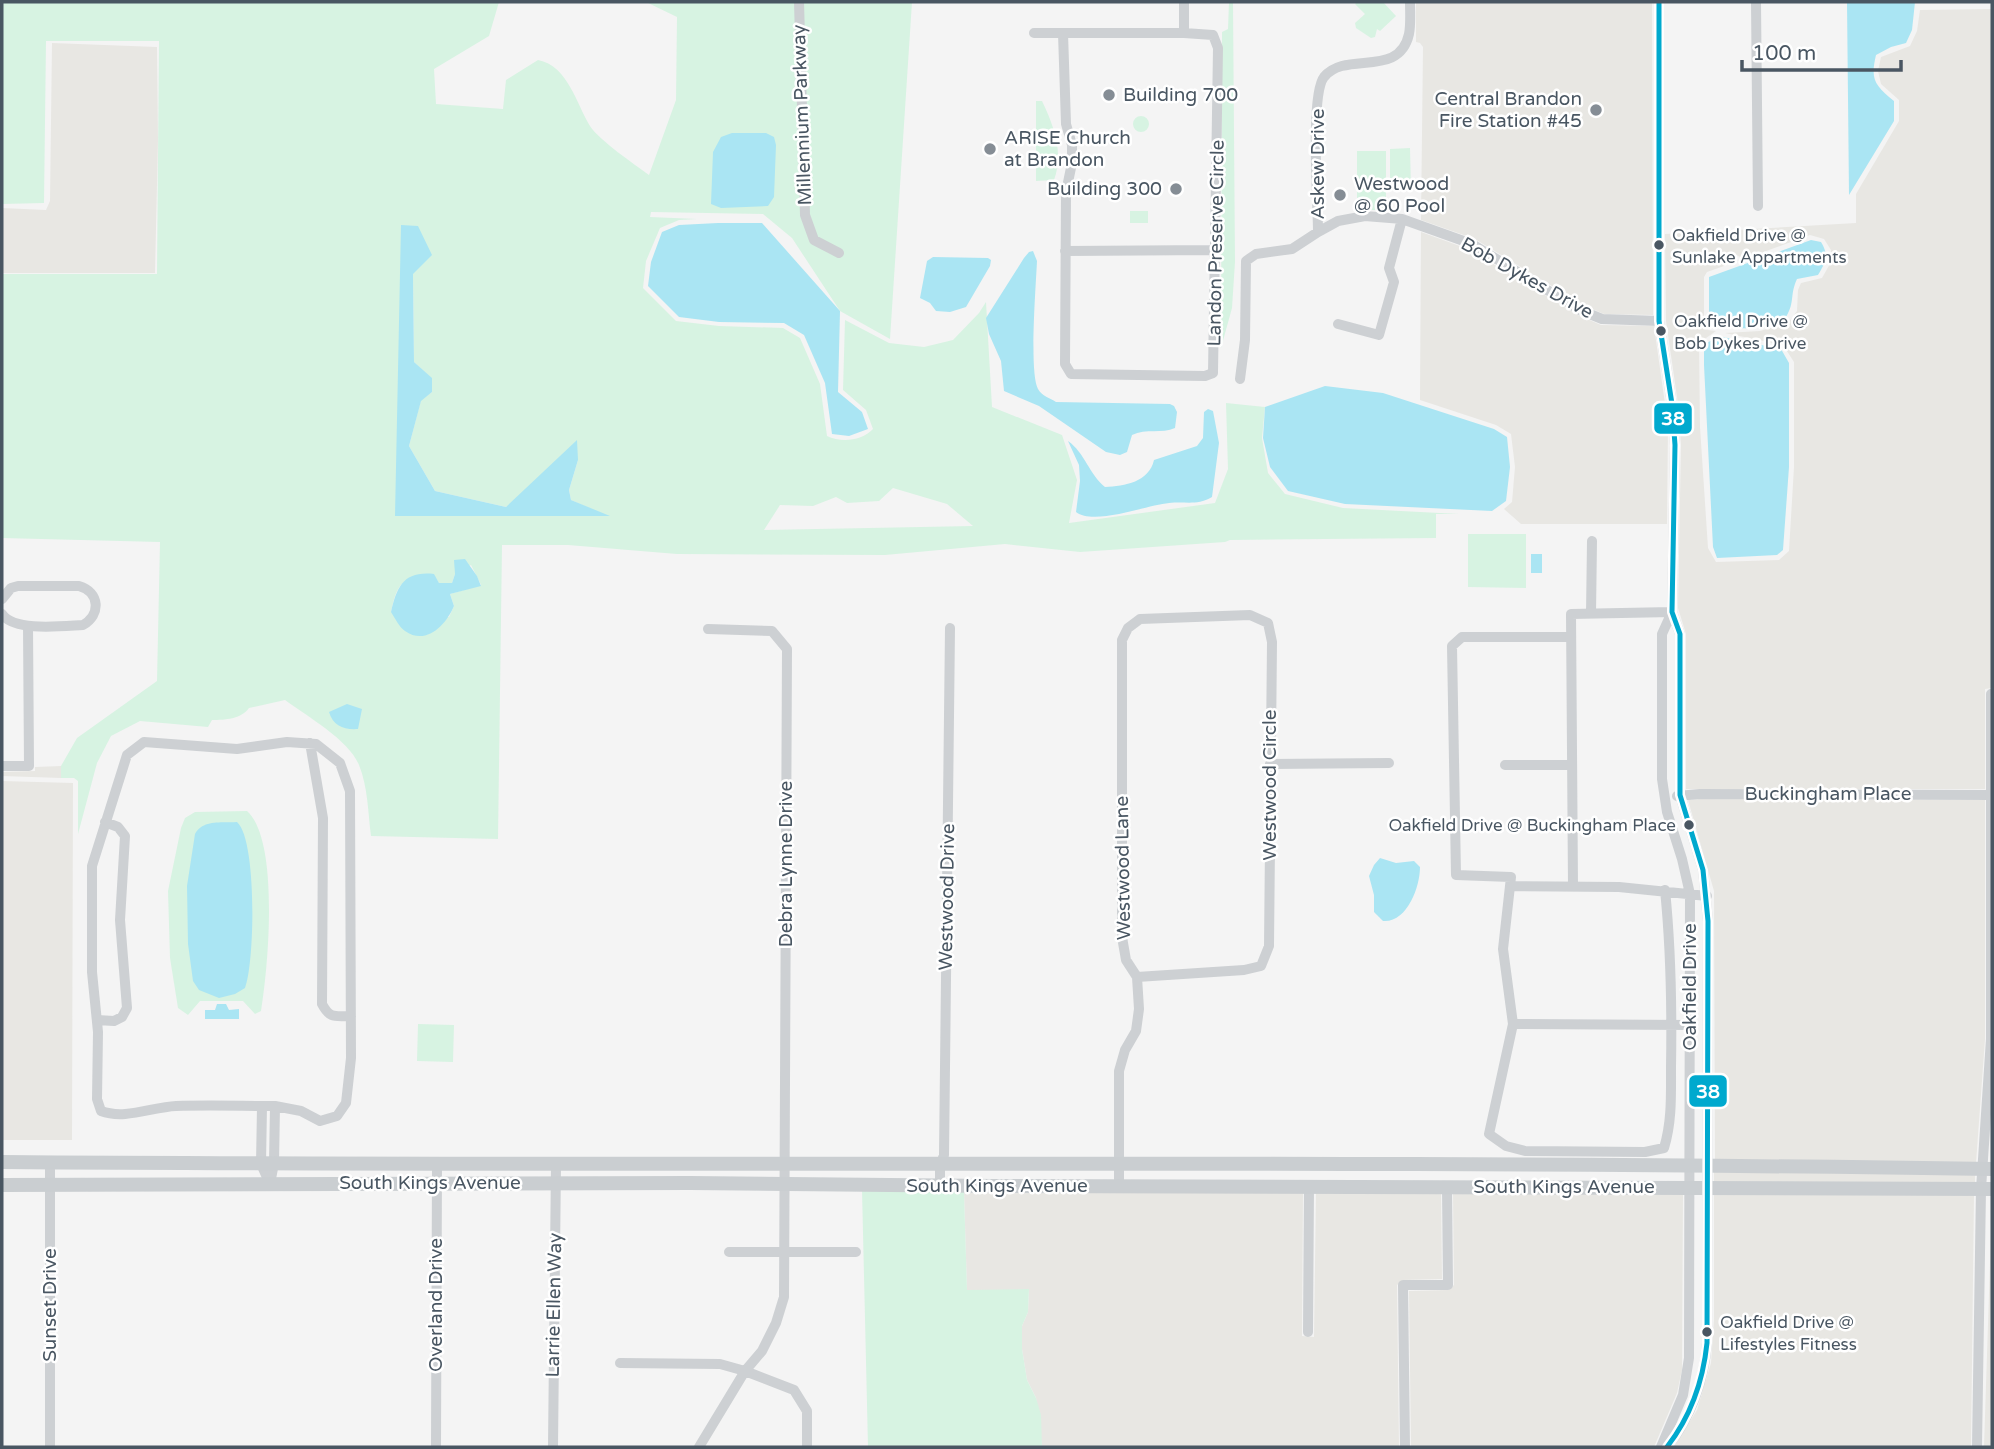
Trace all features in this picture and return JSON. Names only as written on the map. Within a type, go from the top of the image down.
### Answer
[{"type":"main road","name":"South Kings Avenue","points":[[2,1162],[784,1166],[1689,1165],[1987,1169]]},
{"type":"main road","points":[[1475,1186],[1483,1177],[1494,1174],[1537,1174],[1613,1165]]},
{"type":"main road","name":"South Kings Avenue","points":[[2,1185],[556,1183],[1987,1189]]},
{"type":"street","name":"Millennium Parkway","points":[[799,2],[805,215],[814,240],[839,253]]},
{"type":"street","points":[[1184,2],[1184,33]]},
{"type":"street","name":"Askew Drive","points":[[1240,379],[1245,340],[1246,261],[1256,254],[1292,249],[1318,232],[1317,107],[1323,78],[1336,67],[1346,64],[1375,64],[1392,57],[1405,45],[1410,32],[1410,2]]},
{"type":"street","name":"Oakfield Drive","points":[[1659,2],[1660,321],[1674,424],[1672,612],[1679,634],[1680,795],[1703,870],[1707,896],[1708,1319],[1705,1362],[1691,1408],[1667,1447]]},
{"type":"street","points":[[1756,2],[1758,206]]},
{"type":"street","name":"Landon Preserve Circle","points":[[1034,33],[1063,33],[1184,33],[1213,35],[1218,48],[1213,373],[1205,376],[1071,374],[1065,363],[1066,192],[1072,163],[1072,145],[1066,124],[1063,33]]},
{"type":"street","name":"Bob Dykes Drive","points":[[1318,232],[1338,221],[1352,218],[1365,216],[1402,219],[1472,244],[1580,310],[1602,319],[1660,321]]},
{"type":"street","points":[[1338,324],[1379,335],[1394,282],[1389,268],[1402,219]]},
{"type":"street","points":[[1065,251],[1215,250]]},
{"type":"street","points":[[1591,614],[1592,541]]},
{"type":"street","points":[[2,599],[11,588],[18,586],[79,586],[88,589],[95,597],[97,606],[90,621],[83,625],[28,626],[4,619],[2,614]]},
{"type":"street","points":[[1573,886],[1571,614],[1672,612]]},
{"type":"street","name":"Oakfield Drive","points":[[1661,1447],[1683,1395],[1689,1371],[1690,894],[1664,797],[1661,762],[1662,634],[1672,612]]},
{"type":"street","name":"Westwood Circle","points":[[1128,628],[1140,619],[1250,615],[1268,624],[1272,642],[1269,946],[1261,966],[1244,970],[1137,976]]},
{"type":"street","points":[[2,766],[29,766],[28,626]]},
{"type":"street","name":"Westwood Drive","points":[[940,1186],[940,1166],[944,1155],[950,628]]},
{"type":"street","name":"Westwood Lane","points":[[1119,1186],[1119,1071],[1125,1050],[1136,1031],[1139,1009],[1137,976],[1126,960],[1122,937],[1122,640],[1128,628]]},
{"type":"street","name":"Debra Lynne Drive","points":[[699,1447],[745,1371],[762,1351],[776,1323],[784,1297],[787,649],[772,631],[708,629]]},
{"type":"street","points":[[1570,637],[1462,638],[1452,646],[1456,875],[1511,877],[1503,949],[1513,1024],[1489,1134],[1506,1146],[1525,1151],[1645,1152],[1664,1148],[1670,1129],[1672,1025],[1665,890]]},
{"type":"street","points":[[1977,1447],[1991,1039],[1991,694]]},
{"type":"street","points":[[144,742],[237,749],[287,742],[310,743],[316,744],[340,763],[350,791],[351,1058],[346,1103],[337,1116],[320,1121],[301,1111],[275,1106],[172,1106],[142,1112],[109,1114],[101,1111],[97,1099],[97,1020],[92,972],[92,866],[127,755],[144,742]]},
{"type":"street","points":[[310,743],[323,818],[322,1004],[332,1016],[351,1016]]},
{"type":"street","points":[[1270,764],[1390,763]]},
{"type":"street","points":[[1505,765],[1571,765]]},
{"type":"street","name":"Buckingham Place","points":[[1664,797],[1992,795]]},
{"type":"street","points":[[97,1020],[114,1021],[122,1017],[127,1008],[120,920],[125,836],[118,827],[105,822]]},
{"type":"street","points":[[1510,886],[1665,890],[1707,896]]},
{"type":"street","points":[[1513,1024],[1689,1025]]},
{"type":"street","points":[[262,1106],[270,1184]]},
{"type":"street","points":[[268,1164],[275,1106]]},
{"type":"street","name":"Sunset Drive","points":[[50,1163],[50,1447]]},
{"type":"street","name":"Overland Drive","points":[[436,1447],[437,1163]]},
{"type":"street","name":"Larrie Ellen Way","points":[[553,1447],[556,1163]]},
{"type":"street","points":[[1308,1332],[1309,1186]]},
{"type":"street","points":[[1405,1447],[1403,1285],[1448,1285],[1447,1187]]},
{"type":"street","points":[[729,1252],[856,1252]]},
{"type":"street","points":[[620,1363],[720,1364],[793,1390],[807,1411],[807,1447]]},
{"type":"shaded area","points":[[1416,2],[1652,2],[1653,315],[1604,314],[1583,305],[1475,239],[1421,220],[1423,47],[1416,42]]},
{"type":"shaded area","points":[[1992,9],[1992,688],[1985,689],[1985,789],[1686,789],[1686,634],[1678,608],[1681,445],[1666,321],[1665,234],[1856,223],[1856,194],[1899,121],[1899,100],[1881,84],[1878,71],[1881,57],[1910,46],[1917,31],[1920,10]],"holes":[[[1810,235],[1824,239],[1831,250],[1831,262],[1822,278],[1801,283],[1797,311],[1788,323],[1760,331],[1725,333],[1783,345],[1794,362],[1794,467],[1789,551],[1779,560],[1716,562],[1708,548],[1700,427],[1699,343],[1716,331],[1704,327],[1704,277],[1707,272],[1724,266],[1731,252],[1744,259]]]},
{"type":"shaded area","points":[[52,43],[157,47],[155,273],[2,273],[2,208],[46,210],[50,201]]},
{"type":"shaded area","points":[[1421,232],[1468,249],[1578,315],[1601,325],[1654,326],[1668,425],[1667,524],[1521,524],[1504,509],[1512,502],[1515,467],[1511,434],[1496,425],[1420,400]]},
{"type":"shaded area","points":[[61,766],[61,778],[2,776],[2,772],[35,771],[35,767]]},
{"type":"shaded area","points":[[2,781],[73,783],[72,1140],[2,1140]]},
{"type":"shaded area","points":[[1688,800],[1985,800],[1985,1039],[1976,1163],[1715,1160],[1714,891]]},
{"type":"shaded area","points":[[1714,1171],[1975,1174],[1975,1183],[1714,1182]]},
{"type":"shaded area","points":[[964,1192],[1303,1192],[1302,1336],[1314,1337],[1316,1192],[1441,1192],[1442,1279],[1403,1280],[1397,1285],[1399,1447],[1042,1447],[1036,1398],[1027,1380],[1022,1349],[1022,1326],[1028,1312],[1029,1290],[967,1290]]},
{"type":"shaded area","points":[[1453,1192],[1683,1193],[1682,1370],[1677,1393],[1654,1447],[1411,1447],[1409,1291],[1448,1290],[1454,1285]]},
{"type":"shaded area","points":[[1714,1193],[1974,1194],[1971,1447],[1674,1447],[1697,1410],[1711,1363],[1714,1319]]},
{"type":"shaded area","points":[[1992,1201],[1992,1447],[1984,1447]]},
{"type":"green space","points":[[2,2],[499,2],[489,36],[434,69],[436,104],[503,109],[506,80],[538,60],[548,64],[564,77],[595,132],[649,175],[676,100],[677,17],[646,2],[912,2],[890,339],[840,311],[792,238],[763,214],[651,212],[650,217],[697,219],[679,220],[660,228],[646,261],[643,288],[676,321],[719,326],[783,328],[800,338],[820,384],[827,436],[845,440],[863,436],[873,429],[866,410],[843,390],[845,320],[889,343],[924,347],[953,340],[986,302],[992,407],[1062,435],[1077,480],[1069,523],[1215,503],[1228,469],[1226,403],[1265,407],[1262,438],[1268,473],[1285,494],[1343,508],[1459,514],[1436,514],[1436,538],[1230,540],[1080,552],[1005,544],[885,555],[677,554],[568,545],[502,545],[498,839],[371,836],[364,782],[354,756],[327,730],[285,700],[249,708],[242,715],[232,718],[212,720],[208,727],[140,721],[111,736],[97,763],[78,834],[78,781],[74,778],[61,778],[61,766],[77,738],[157,681],[160,542],[2,538],[2,274],[157,274],[159,41],[46,41],[44,203],[2,204]],"holes":[[[402,225],[413,274],[414,362],[431,378],[432,392],[421,400],[409,446],[435,491],[506,507],[578,460],[569,490],[571,500],[607,516],[396,516]],[[893,488],[947,504],[973,526],[764,530],[780,505],[813,506],[836,497],[847,503],[879,501]],[[471,565],[481,585],[450,594],[454,606],[449,617],[391,612],[399,587],[408,580],[433,574],[439,583],[452,583],[455,574]]]},
{"type":"green space","points":[[1229,2],[1233,2],[1235,262],[1232,308],[1221,348],[1222,32],[1228,29]]},
{"type":"green space","points":[[1383,2],[1396,16],[1380,31],[1377,29],[1375,37],[1371,38],[1356,28],[1355,23],[1365,14],[1355,4]]},
{"type":"green space","points":[[1036,101],[1042,101],[1056,140],[1058,160],[1054,180],[1036,181]]},
{"type":"green space","points":[[1141,116],[1147,118],[1147,130],[1141,132],[1135,130],[1133,124],[1135,118]]},
{"type":"green space","points":[[1410,148],[1411,190],[1390,190],[1390,149]]},
{"type":"green space","points":[[1357,151],[1386,151],[1386,210],[1357,210]]},
{"type":"green space","points":[[1130,211],[1148,211],[1148,223],[1130,223]]},
{"type":"green space","points":[[1468,534],[1526,534],[1526,588],[1468,587]]},
{"type":"green space","points":[[247,811],[257,826],[268,876],[268,937],[261,1011],[255,1014],[243,1001],[200,1001],[188,1015],[178,1008],[170,958],[168,891],[181,828],[185,818],[195,812]]},
{"type":"green space","points":[[418,1024],[454,1025],[453,1062],[417,1061]]},
{"type":"green space","points":[[862,1190],[964,1192],[967,1290],[1029,1289],[1028,1312],[1022,1326],[1022,1349],[1027,1380],[1041,1415],[1042,1447],[868,1447]]},
{"type":"water","points":[[1847,2],[1915,2],[1912,30],[1906,43],[1876,55],[1874,76],[1882,91],[1894,101],[1894,121],[1849,195]]},
{"type":"water","points":[[732,133],[766,133],[774,137],[774,197],[768,206],[721,208],[711,204],[713,152],[721,137]]},
{"type":"water","points":[[762,223],[840,311],[838,392],[862,412],[868,429],[849,436],[832,434],[825,383],[804,335],[784,323],[719,322],[679,317],[648,286],[651,262],[662,232],[679,225]]},
{"type":"water","points":[[401,225],[418,226],[432,255],[413,274],[414,362],[432,378],[432,392],[421,401],[409,446],[435,491],[506,507],[577,440],[578,460],[569,490],[571,500],[610,516],[395,516]]},
{"type":"water","points":[[1811,240],[1821,242],[1826,255],[1825,262],[1818,275],[1797,279],[1790,309],[1784,320],[1749,328],[1709,326],[1709,277]]},
{"type":"water","points":[[1033,251],[1037,261],[1034,366],[1038,389],[1056,402],[1170,404],[1177,412],[1175,428],[1137,433],[1132,435],[1127,452],[1120,455],[1106,452],[1039,406],[1004,391],[1001,361],[989,334],[986,318],[1024,258]]},
{"type":"water","points":[[933,257],[991,260],[966,307],[950,312],[936,311],[930,303],[920,298],[927,261]]},
{"type":"water","points":[[1718,336],[1781,349],[1789,363],[1789,467],[1783,550],[1777,555],[1717,558],[1713,547],[1704,345]]},
{"type":"water","points":[[1325,386],[1383,393],[1494,429],[1507,437],[1510,467],[1506,501],[1492,511],[1345,504],[1288,491],[1270,467],[1263,438],[1265,407]]},
{"type":"water","points":[[1208,409],[1213,411],[1219,443],[1212,497],[1191,503],[1169,503],[1108,516],[1084,516],[1076,512],[1079,465],[1068,441],[1079,451],[1105,487],[1128,484],[1142,478],[1154,460],[1197,446],[1203,438],[1204,412]]},
{"type":"water","points":[[1531,554],[1542,554],[1542,573],[1531,573]]},
{"type":"water","points":[[465,559],[481,586],[450,594],[454,606],[441,626],[428,635],[413,635],[403,629],[391,612],[399,588],[404,582],[415,575],[434,574],[439,583],[452,583],[455,574],[454,560]]},
{"type":"water","points":[[347,704],[362,709],[358,729],[340,726],[331,717],[329,712]]},
{"type":"water","points":[[237,822],[248,851],[251,875],[251,953],[245,988],[219,998],[199,990],[193,981],[188,944],[187,886],[198,829],[213,823]]},
{"type":"water","points":[[1380,858],[1396,863],[1414,861],[1420,867],[1418,884],[1411,902],[1399,916],[1383,921],[1374,912],[1374,895],[1369,876]]},
{"type":"water","points":[[217,1004],[226,1004],[229,1010],[239,1009],[239,1019],[205,1019],[205,1010],[215,1010]]},
{"type":"transit line","name":"38","points":[[1659,2],[1659,321],[1672,404],[1675,445],[1672,612],[1680,634],[1680,795],[1703,870],[1708,921],[1707,1343],[1694,1398],[1683,1423],[1667,1447]]},
{"type":"place","name":"Building 700","points":[[1109,95]]},
{"type":"place","name":"Central Brandon Fire Station #45","points":[[1596,110]]},
{"type":"place","name":"ARISE Church at Brandon","points":[[990,149]]},
{"type":"place","name":"Building 300","points":[[1176,189]]},
{"type":"place","name":"Westwood @ 60 Pool","points":[[1340,195]]},
{"type":"place","name":"Oakfield Drive @ Sunlake Appartments","points":[[1659,245]]},
{"type":"place","name":"Oakfield Drive @ Bob Dykes Drive","points":[[1661,331]]},
{"type":"place","name":"Oakfield Drive @ Buckingham Place","points":[[1689,825]]},
{"type":"place","name":"Oakfield Drive @ Lifestyles Fitness","points":[[1707,1332]]}]
